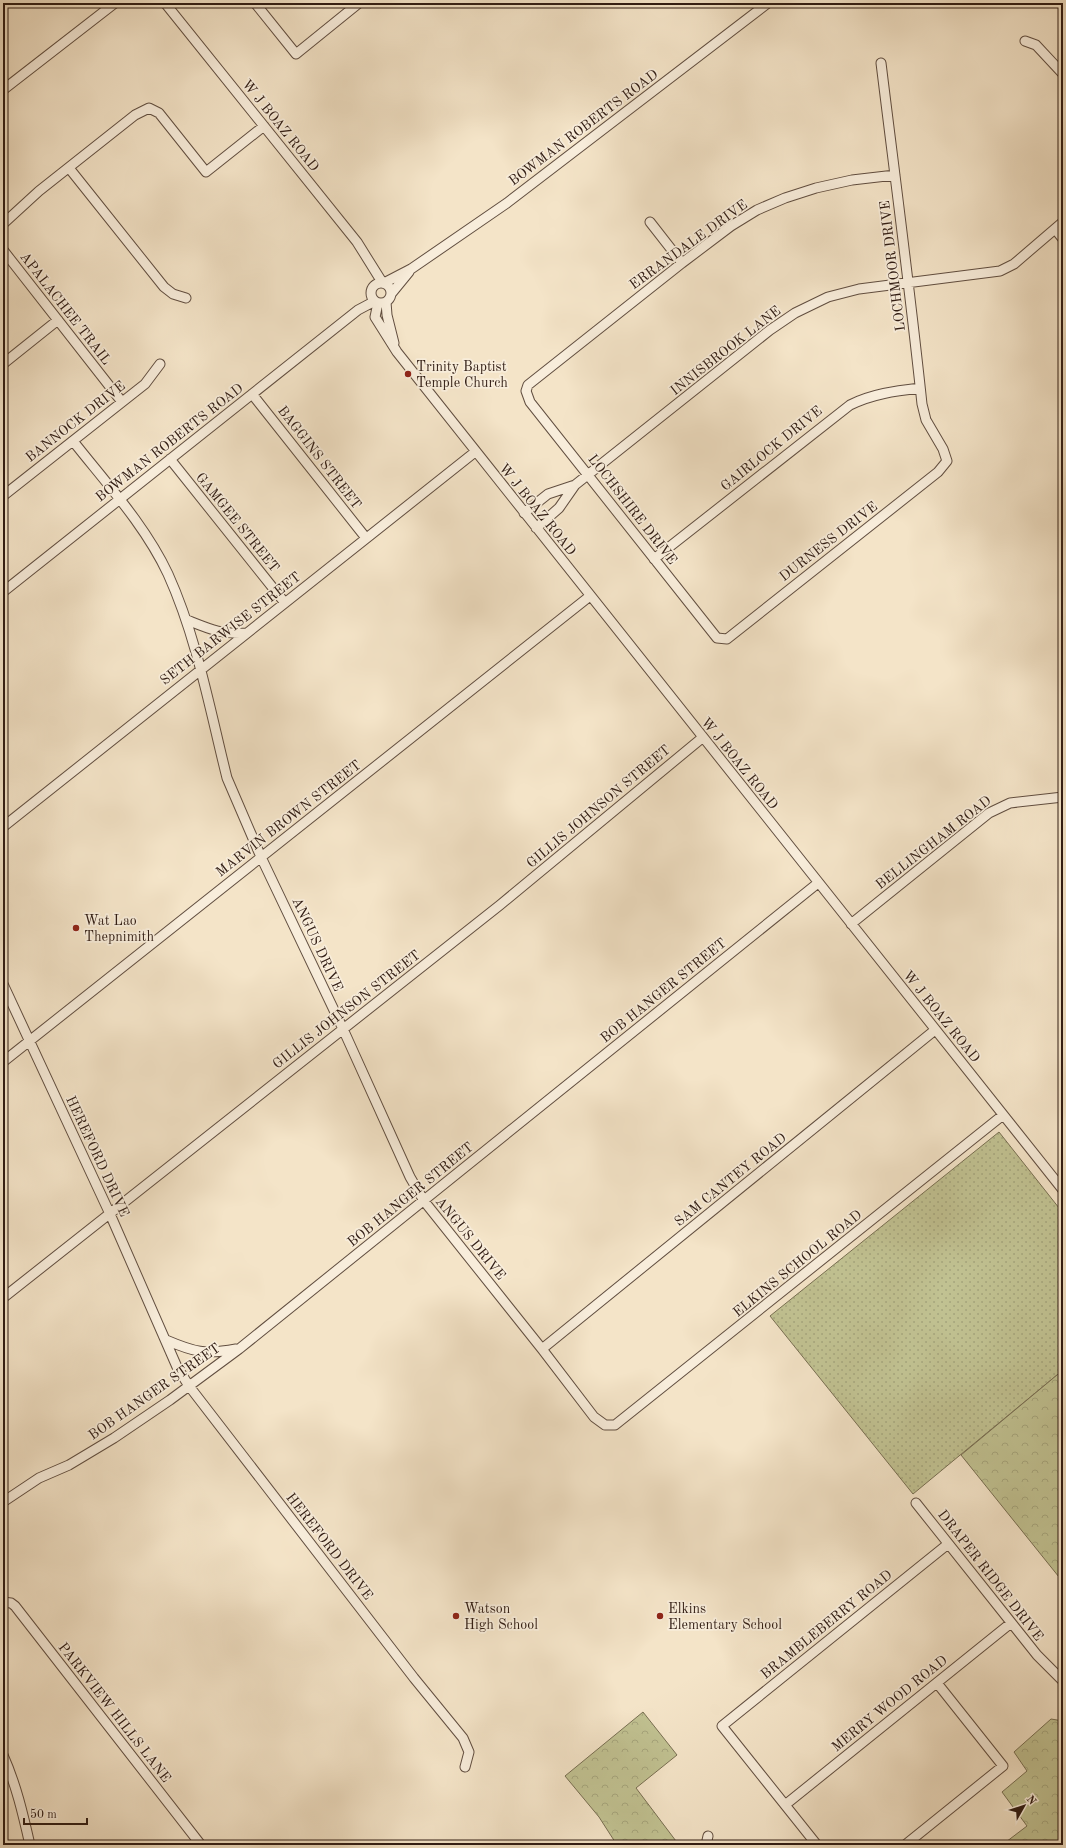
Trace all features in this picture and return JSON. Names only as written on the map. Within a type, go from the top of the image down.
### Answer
[{"type":"street","points":[[3,90],[115,3]]},
{"type":"street","name":"W J BOAZ ROAD","points":[[165,3],[357,242],[372,266],[397,352],[702,738],[1063,1190]]},
{"type":"street","points":[[255,3],[296,54],[359,3]]},
{"type":"street","name":"BOWMAN ROBERTS ROAD","points":[[3,592],[355,312],[411,270],[507,203],[768,3]]},
{"type":"street","points":[[1025,41],[1036,45],[1063,74]]},
{"type":"street","name":"LOCHMOOR DRIVE","points":[[881,63],[909,282],[920,388],[926,420],[943,449],[947,461]]},
{"type":"street","points":[[3,224],[22,206],[69,168],[136,115],[149,108],[159,113],[206,172],[264,126]]},
{"type":"street","points":[[69,168],[164,286],[173,294],[186,298]]},
{"type":"street","name":"ERRANDALE DRIVE","points":[[526,391],[528,385],[532,381],[682,262],[731,226],[757,210],[785,198],[816,188],[852,180],[895,175]]},
{"type":"street","points":[[650,222],[682,262]]},
{"type":"street","name":"INNISBROOK LANE","points":[[536,528],[559,508],[575,485],[770,330],[795,313],[828,297],[859,289],[1000,271],[1014,264],[1063,222]]},
{"type":"street","points":[[1055,229],[1063,239]]},
{"type":"street","name":"APALACHEE TRAIL","points":[[3,250],[122,402]]},
{"type":"street","name":"BOWMAN ROBERTS ROAD","points":[[380,293],[411,270]]},
{"type":"street","points":[[3,364],[58,320]]},
{"type":"street","name":"BANNOCK DRIVE","points":[[3,496],[145,384],[160,364]]},
{"type":"street","name":"GAIRLOCK DRIVE","points":[[654,559],[850,405],[864,398],[883,393],[920,388]]},
{"type":"street","name":"LOCHSHIRE DRIVE","points":[[526,391],[530,402],[710,631],[717,638],[723,640]]},
{"type":"street","name":"BAGGINS STREET","points":[[252,394],[366,538]]},
{"type":"street","name":"ANGUS DRIVE","points":[[73,441],[151,543],[168,573],[187,620],[227,778],[261,857],[343,1029],[410,1178],[424,1201],[542,1349],[589,1412],[605,1425]]},
{"type":"street","name":"SETH BARWISE STREET","points":[[3,827],[475,452]]},
{"type":"street","name":"GAMGEE STREET","points":[[170,459],[285,603]]},
{"type":"street","name":"DURNESS DRIVE","points":[[723,640],[727,639],[938,472],[947,461]]},
{"type":"street","name":"INNISBROOK LANE","points":[[524,513],[548,494],[575,485]]},
{"type":"street","name":"MARVIN BROWN STREET","points":[[3,1062],[590,596]]},
{"type":"street","points":[[187,620],[226,634],[246,633]]},
{"type":"street","name":"GILLIS JOHNSON STREET","points":[[3,1298],[500,905],[702,738]]},
{"type":"street","name":"BELLINGHAM ROAD","points":[[851,924],[989,813],[1010,803],[1063,797]]},
{"type":"street","name":"BOB HANGER STREET","points":[[3,1502],[39,1478],[68,1465],[107,1442],[189,1386],[239,1349],[818,883]]},
{"type":"street","name":"HEREFORD DRIVE","points":[[3,984],[110,1214],[177,1367],[189,1386],[414,1678],[463,1738],[468,1752],[465,1767]]},
{"type":"street","name":"SAM CANTEY ROAD","points":[[542,1349],[935,1030]]},
{"type":"street","name":"ELKINS SCHOOL ROAD","points":[[605,1425],[615,1425],[1003,1115]]},
{"type":"street","points":[[166,1340],[197,1352],[209,1353],[239,1349]]},
{"type":"street","name":"DRAPER RIDGE DRIVE","points":[[916,1503],[1036,1655],[1052,1673],[1063,1681]]},
{"type":"street","name":"BRAMBLEBERRY ROAD","points":[[785,1805],[722,1726],[948,1544]]},
{"type":"street","name":"PARKVIEW HILLS LANE","points":[[3,1602],[11,1603],[15,1606],[201,1845]]},
{"type":"street","name":"MERRY WOOD ROAD","points":[[785,1805],[1012,1623]]},
{"type":"street","points":[[905,1845],[1003,1766],[937,1683]]},
{"type":"street","points":[[3,1755],[10,1771],[24,1818],[30,1845]]},
{"type":"street","points":[[785,1805],[817,1845]]},
{"type":"green space","points":[[999,1132],[1063,1213],[1063,1370],[913,1494],[770,1316]]},
{"type":"green space","points":[[1063,1370],[1063,1582],[961,1455]]},
{"type":"green space","points":[[643,1712],[677,1755],[636,1788],[679,1845],[617,1845],[599,1817],[565,1776]]},
{"type":"green space","points":[[1051,1719],[1063,1721],[1063,1845],[1002,1845],[1027,1826],[1002,1792],[1027,1771],[1014,1752]]},
{"type":"place","name":"Trinity Baptist Temple Church","points":[[408,374]]},
{"type":"place","name":"Wat Lao Thepnimith","points":[[76,928]]},
{"type":"place","name":"Watson High School","points":[[456,1616]]},
{"type":"place","name":"Elkins Elementary School","points":[[660,1616]]}]
